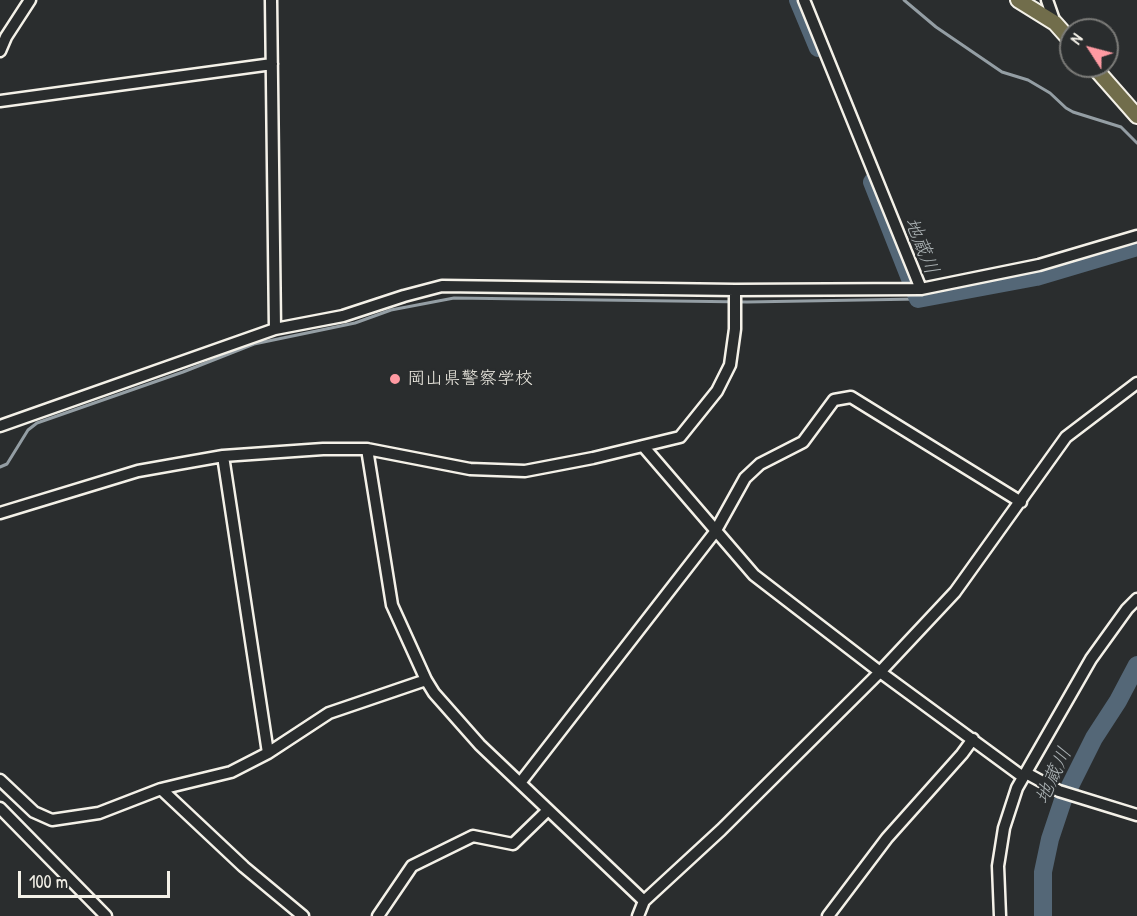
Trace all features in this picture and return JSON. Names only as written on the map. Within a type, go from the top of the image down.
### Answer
[{"type":"main road","points":[[1018,0],[1059,28]]},
{"type":"main road","points":[[1104,78],[1137,116]]},
{"type":"street","points":[[0,51],[6,37],[30,0]]},
{"type":"street","points":[[271,0],[276,328]]},
{"type":"street","points":[[804,0],[921,289]]},
{"type":"street","points":[[1047,0],[1055,23]]},
{"type":"street","points":[[0,101],[272,64]]},
{"type":"street","points":[[0,426],[276,328],[343,316],[442,286],[735,290],[921,289],[1040,265],[1137,236]]},
{"type":"street","points":[[0,513],[138,471],[223,456],[323,448],[367,449],[470,469],[525,471],[680,437],[717,391],[730,365],[735,329],[735,290]]},
{"type":"street","points":[[638,916],[644,902],[721,830],[880,672],[955,592],[1066,437],[1135,388]]},
{"type":"street","points":[[520,783],[715,532],[745,478],[760,464],[803,442],[834,400],[851,397],[1021,502]]},
{"type":"street","points":[[644,446],[754,575],[880,672],[1024,775],[1059,791],[1137,815]]},
{"type":"street","points":[[367,449],[392,605],[426,680],[434,693],[480,745],[644,902]]},
{"type":"street","points":[[223,456],[268,753]]},
{"type":"street","points":[[1000,916],[998,866],[1004,828],[1024,775],[1091,659],[1127,609],[1137,599]]},
{"type":"street","points":[[0,780],[34,812],[52,820],[99,813],[161,789],[231,772],[268,753],[329,713],[426,680]]},
{"type":"street","points":[[828,916],[887,838],[973,740]]},
{"type":"street","points":[[161,789],[243,867],[303,916]]},
{"type":"street","points":[[0,808],[105,916]]},
{"type":"street","points":[[378,916],[412,866],[473,836],[513,844],[548,811]]},
{"type":"waterway","name":"地蔵川","points":[[798,0],[818,48]]},
{"type":"waterway","points":[[904,0],[936,27],[1002,72],[1028,80],[1050,93],[1073,112],[1121,127],[1137,143]]},
{"type":"waterway","name":"地蔵川","points":[[872,182],[918,299],[1036,277],[1137,247]]},
{"type":"waterway","points":[[0,467],[7,464],[28,430],[37,423],[183,372],[254,344],[355,323],[391,310],[454,298],[747,302],[918,299]]},
{"type":"waterway","name":"地蔵川","points":[[1043,916],[1043,872],[1050,839],[1063,800],[1094,738],[1118,701],[1137,665]]},
{"type":"place","name":"岡山県警察学校","points":[[395,379]]}]
